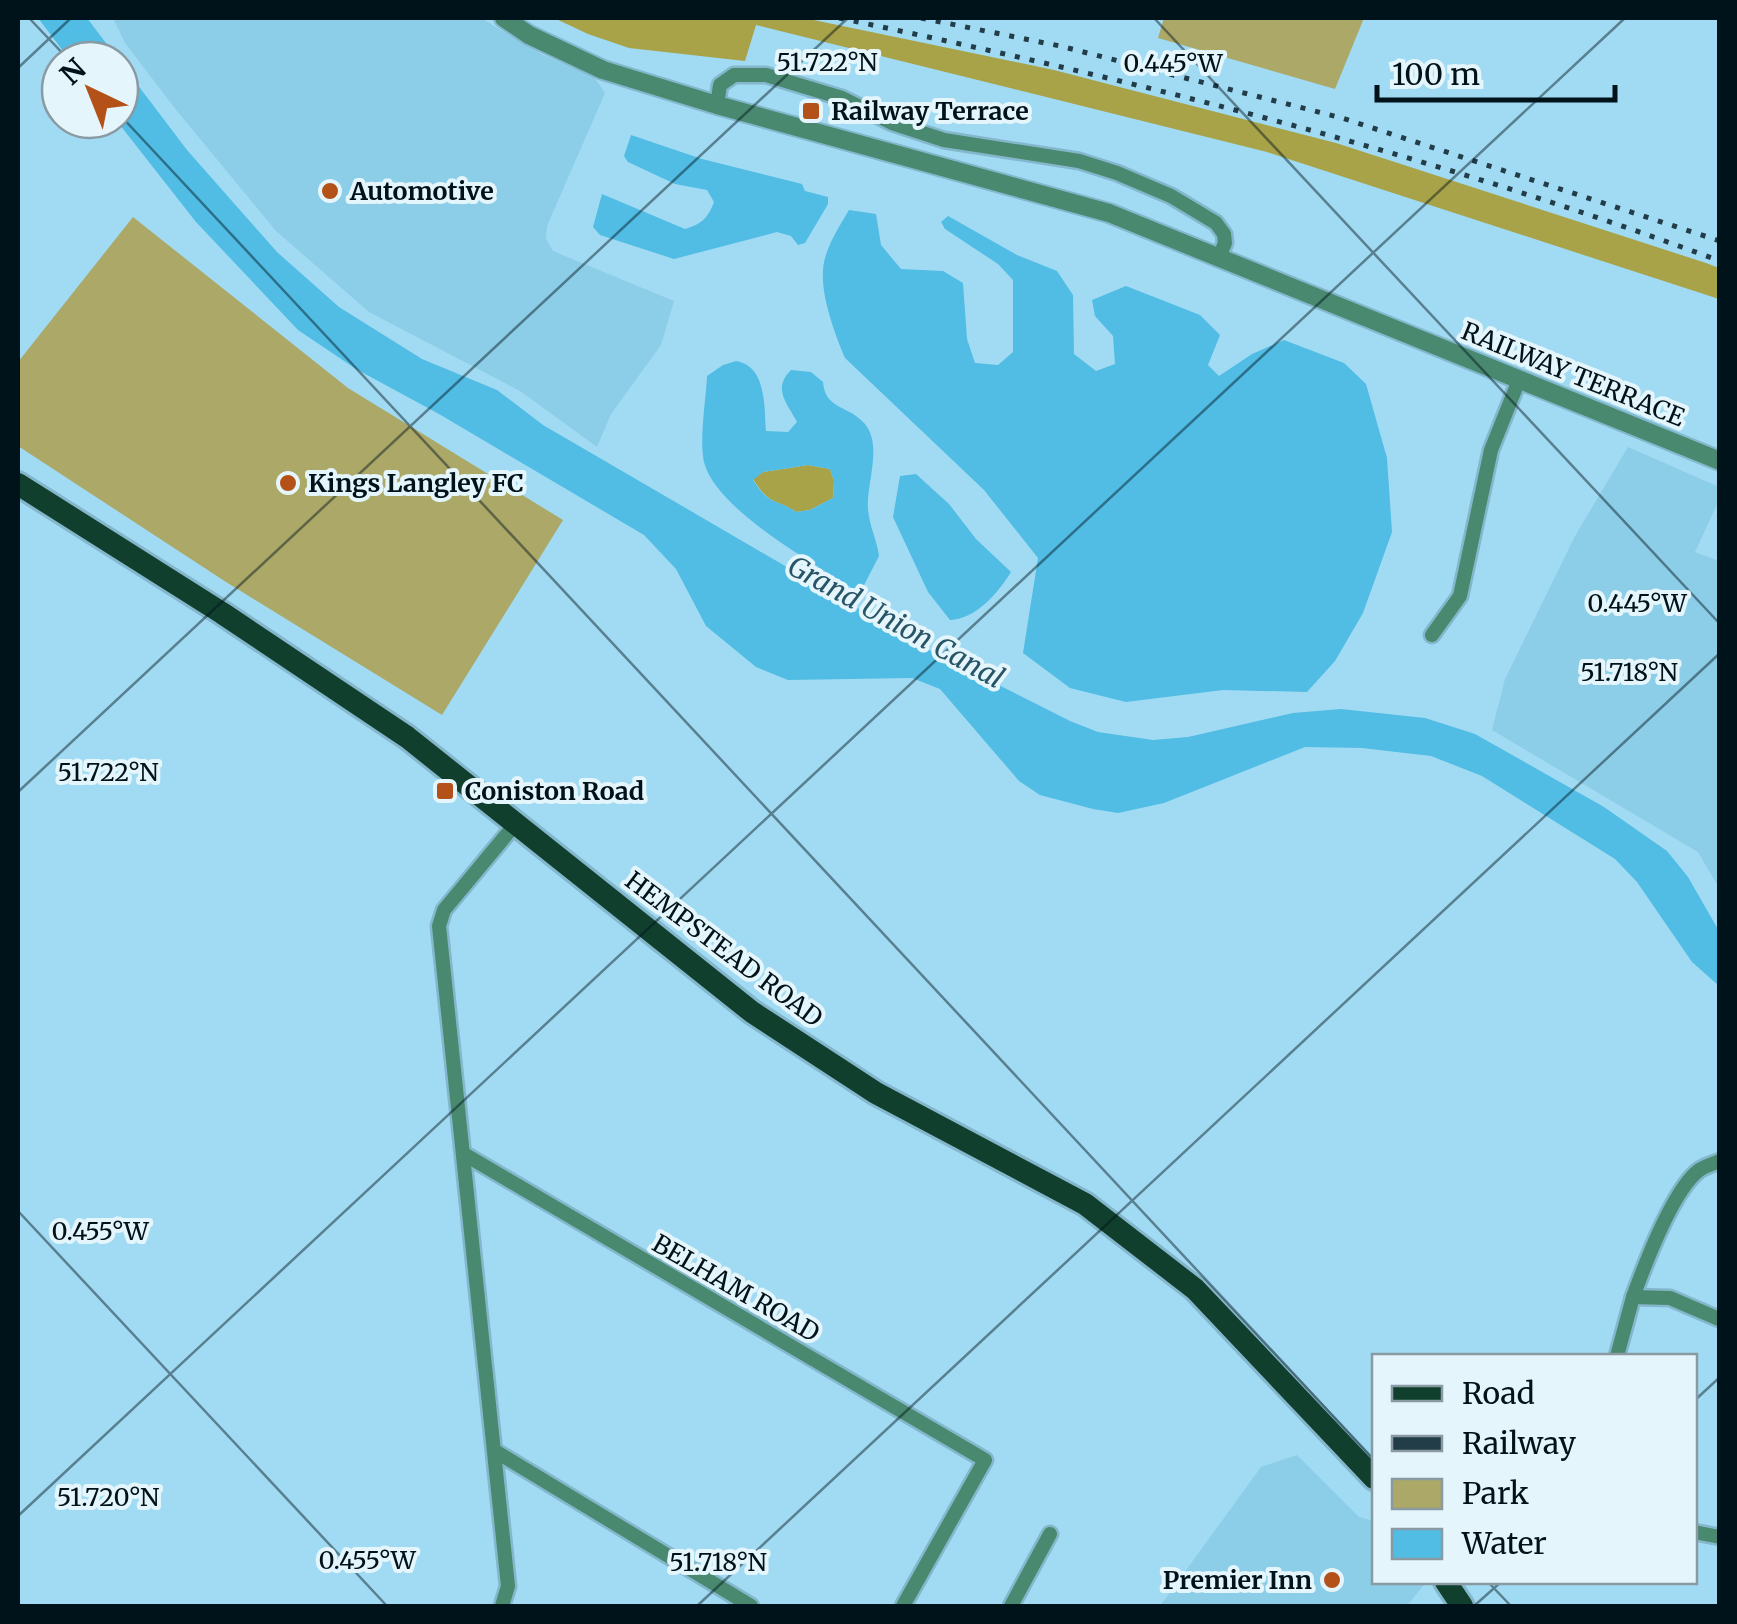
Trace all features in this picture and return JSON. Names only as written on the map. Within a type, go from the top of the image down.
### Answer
[{"type":"main road","name":"HEMPSTEAD ROAD","points":[[18,484],[407,736],[752,1012],[876,1093],[1085,1204],[1195,1289],[1372,1476]]},
{"type":"main road","points":[[1447,1584],[1462,1606]]},
{"type":"street","name":"RAILWAY TERRACE","points":[[504,18],[529,35],[603,70],[1109,213],[1720,461]]},
{"type":"street","points":[[717,105],[720,84],[734,75],[766,75],[842,98],[892,123],[944,140],[1079,161],[1172,196],[1216,223],[1225,243],[1219,257]]},
{"type":"street","points":[[1432,636],[1460,596],[1491,450],[1519,380]]},
{"type":"street","points":[[502,1606],[508,1586],[439,926],[444,910],[517,822]]},
{"type":"street","name":"BELHAM ROAD","points":[[464,1154],[985,1460],[903,1606]]},
{"type":"street","points":[[1619,1354],[1644,1266],[1685,1185],[1700,1169],[1720,1161]]},
{"type":"street","points":[[1633,1297],[1670,1298],[1720,1320]]},
{"type":"street","points":[[495,1452],[751,1606]]},
{"type":"street","points":[[1012,1606],[1050,1534]]},
{"type":"shaded area","points":[[113,18],[481,18],[541,54],[594,77],[605,93],[547,226],[546,239],[553,251],[674,301],[661,345],[611,414],[597,447],[520,391],[369,312],[276,231],[140,63],[140,40],[124,40]]},
{"type":"shaded area","points":[[554,18],[804,18],[1054,70],[1336,143],[1706,263],[1719,268],[1719,299],[1267,152],[756,25],[745,61],[629,48]]},
{"type":"shaded area","points":[[1628,447],[1719,487],[1719,500],[1695,552],[1719,561],[1719,888],[1698,852],[1492,730],[1505,679],[1575,536]]},
{"type":"shaded area","points":[[808,465],[830,469],[834,481],[833,498],[810,510],[796,512],[773,501],[753,479],[763,472]]},
{"type":"shaded area","points":[[1297,1455],[1359,1517],[1372,1520],[1372,1584],[1424,1584],[1407,1606],[1160,1606],[1261,1467]]},
{"type":"green space","points":[[1164,18],[1364,18],[1335,89],[1158,38]]},
{"type":"green space","name":"Kings Langley FC","points":[[133,217],[348,388],[563,520],[442,715],[226,582],[18,446],[18,362]]},
{"type":"water","points":[[38,18],[87,18],[104,40],[55,40]]},
{"type":"water","points":[[140,88],[187,150],[277,252],[339,307],[422,359],[497,390],[543,425],[933,652],[1070,721],[1098,732],[1153,740],[1188,737],[1293,713],[1341,709],[1425,718],[1475,734],[1604,807],[1667,851],[1688,877],[1719,931],[1719,986],[1692,962],[1637,882],[1615,859],[1482,776],[1431,756],[1362,748],[1305,747],[1164,803],[1118,813],[1040,795],[1019,781],[940,689],[912,678],[788,680],[756,667],[706,626],[676,569],[644,535],[356,369],[298,330],[196,222],[132,140],[140,140]]},
{"type":"water","points":[[631,135],[702,159],[802,184],[805,191],[828,197],[828,204],[805,243],[798,245],[791,236],[777,232],[674,259],[600,235],[593,227],[602,194],[685,229],[704,220],[714,202],[707,190],[675,184],[628,162],[624,156]]},
{"type":"water","points":[[849,210],[876,214],[881,245],[901,269],[943,271],[963,283],[967,339],[975,363],[998,365],[1013,352],[1013,280],[998,264],[945,229],[941,222],[948,216],[1017,255],[1057,271],[1073,295],[1074,354],[1096,371],[1115,364],[1113,336],[1095,316],[1092,300],[1126,286],[1200,315],[1220,335],[1208,365],[1219,376],[1252,354],[1284,340],[1344,363],[1366,384],[1387,458],[1392,532],[1363,613],[1335,661],[1307,692],[1223,690],[1126,702],[1070,688],[1023,653],[1038,558],[984,490],[845,358],[841,348],[826,303],[823,270],[829,247]]},
{"type":"water","points":[[736,361],[746,364],[759,379],[766,431],[788,432],[797,422],[782,390],[791,370],[811,372],[823,382],[833,403],[865,424],[873,443],[868,509],[879,556],[862,589],[855,590],[768,534],[712,480],[703,453],[707,376]],"holes":[[[808,465],[830,469],[833,498],[810,510],[796,512],[769,498],[753,480],[763,472]]]},
{"type":"water","points":[[916,474],[1011,572],[985,604],[960,619],[950,620],[928,592],[893,517],[900,476]]},
{"type":"railway","points":[[839,18],[1062,67],[1284,123],[1504,187],[1720,261]]},
{"type":"railway","points":[[921,18],[1060,46],[1342,118],[1720,241]]},
{"type":"place","name":"Railway Terrace","points":[[811,111]]},
{"type":"place","name":"Automotive","points":[[330,191]]},
{"type":"place","name":"Kings Langley FC","points":[[288,483]]},
{"type":"place","name":"Coniston Road","points":[[445,791]]},
{"type":"place","name":"Premier Inn","points":[[1332,1580]]},
{"type":"water label","name":"Grand Union Canal","points":[[896,622]]}]
